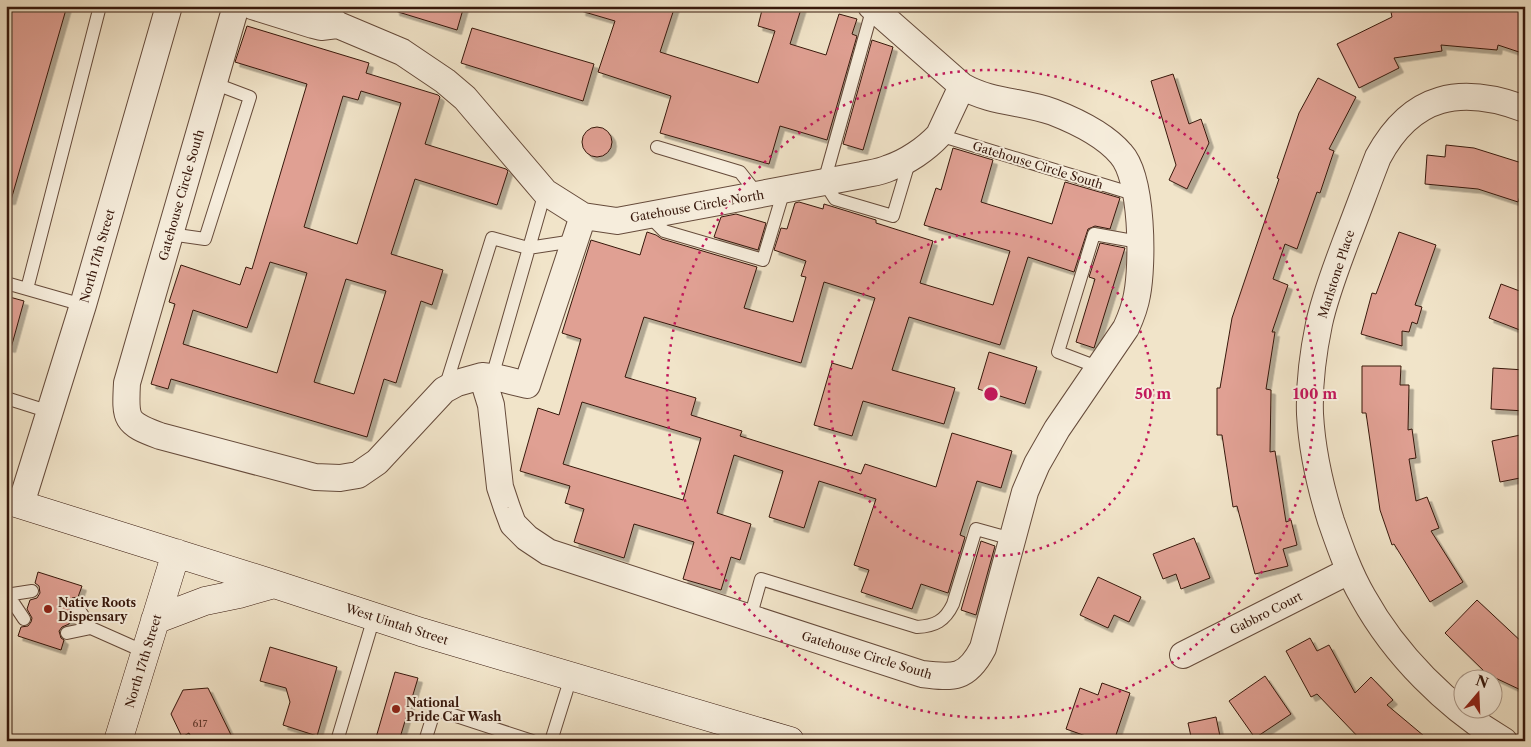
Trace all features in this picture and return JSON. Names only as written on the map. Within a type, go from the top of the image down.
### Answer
[{"type":"main road","name":"West Uintah Street","points":[[10,503],[176,553],[374,617],[790,741]]},
{"type":"main road","name":"North 17th Street","points":[[118,741],[176,553]]},
{"type":"main road","points":[[155,620],[205,601],[274,584]]},
{"type":"street","name":"North 17th Street","points":[[10,503],[50,412],[83,305],[169,6]]},
{"type":"street","name":"Gatehouse Circle South","points":[[236,6],[126,383],[126,404],[129,419],[139,428],[160,436],[315,477],[340,478],[358,475],[377,462],[444,390]]},
{"type":"street","name":"Gatehouse Circle North","points":[[252,6],[321,27],[338,25]]},
{"type":"street","name":"Gatehouse Circle North","points":[[312,6],[338,25],[402,52],[446,81],[465,98],[545,192],[583,216],[617,221],[784,190],[889,168],[911,157],[939,135],[962,86]]},
{"type":"street","points":[[872,7],[962,86]]},
{"type":"street","name":"Gatehouse Circle South","points":[[487,377],[500,487],[513,524],[527,538],[548,552],[922,674],[944,677],[961,674],[976,662],[983,648],[1025,492],[1037,464],[1057,429],[1126,328],[1133,313],[1139,279],[1137,195],[1132,172],[1122,154],[1102,138],[1052,112],[982,96],[962,86]]},
{"type":"street","name":"Marlstone Place","points":[[1504,741],[1458,709],[1428,682],[1383,629],[1363,598],[1349,571],[1321,488],[1315,465],[1310,413],[1319,323],[1343,249],[1378,157],[1388,138],[1404,120],[1421,108],[1442,100],[1461,96],[1507,102],[1525,110]]},
{"type":"street","points":[[444,390],[457,383],[487,377],[527,385],[583,216]]},
{"type":"street","name":"Gabbro Court","points":[[1183,654],[1349,571]]},
{"type":"lane","points":[[26,289],[100,6]]},
{"type":"lane","points":[[872,7],[824,182],[835,200],[893,216],[911,157]]},
{"type":"lane","points":[[170,234],[205,239],[250,97],[214,83]]},
{"type":"lane","name":"Gatehouse Circle South","points":[[939,135],[1137,195]]},
{"type":"lane","points":[[657,147],[740,172],[758,195]]},
{"type":"lane","points":[[648,215],[664,231],[763,260],[784,190]]},
{"type":"lane","points":[[487,377],[545,192]]},
{"type":"lane","points":[[1100,368],[1058,352],[1094,234],[1139,242]]},
{"type":"lane","points":[[444,390],[492,238],[528,248],[574,241]]},
{"type":"lane","points":[[6,283],[83,305]]},
{"type":"lane","points":[[6,398],[50,412]]},
{"type":"lane","points":[[750,618],[761,579],[917,627],[931,626],[948,614],[953,604],[976,529],[1012,539]]},
{"type":"lane","points":[[24,619],[7,595],[32,591]]},
{"type":"lane","points":[[76,605],[91,628],[145,652]]},
{"type":"lane","points":[[337,741],[374,617]]},
{"type":"lane","points":[[66,633],[91,628]]},
{"type":"lane","points":[[551,741],[572,677]]},
{"type":"lane","points":[[425,741],[435,709],[532,741]]},
{"type":"building","points":[[6,6],[67,6],[11,200],[6,200]]},
{"type":"building","points":[[395,6],[464,6],[457,30],[395,11]]},
{"type":"building","points":[[582,6],[675,6],[660,52],[758,83],[775,31],[758,26],[763,6],[802,6],[790,44],[826,55],[839,14],[857,19],[852,34],[857,36],[827,140],[780,126],[769,164],[660,133],[671,96],[598,72],[615,21],[581,11]]},
{"type":"building","points":[[1433,6],[1525,6],[1525,54],[1498,45],[1497,50],[1441,45],[1442,51],[1394,58],[1399,68],[1359,88],[1337,44],[1392,17],[1391,12]]},
{"type":"building","points":[[247,26],[369,63],[366,73],[440,97],[425,144],[508,171],[497,205],[415,179],[391,254],[443,270],[432,305],[421,301],[396,383],[384,379],[367,437],[171,379],[168,389],[151,384],[175,304],[169,302],[181,265],[240,285],[246,267],[252,269],[307,84],[235,62]],"holes":[[[361,91],[401,103],[357,244],[304,227],[343,96],[358,100]],[[270,262],[307,273],[277,373],[183,344],[193,310],[247,328]],[[346,279],[386,291],[354,394],[314,382]]]},
{"type":"building","points":[[472,28],[594,64],[583,101],[461,63]]},
{"type":"building","points":[[872,40],[893,47],[863,150],[843,144]]},
{"type":"building","points":[[1173,74],[1189,124],[1201,119],[1209,143],[1187,189],[1169,180],[1176,165],[1151,81]]},
{"type":"building","points":[[1318,78],[1356,97],[1329,149],[1334,151],[1320,193],[1317,192],[1297,249],[1285,244],[1273,279],[1288,285],[1272,332],[1275,332],[1266,389],[1271,390],[1270,452],[1275,451],[1286,522],[1291,520],[1297,545],[1283,549],[1288,566],[1255,574],[1237,506],[1233,507],[1222,435],[1217,435],[1217,388],[1220,388],[1232,318],[1279,179],[1277,178],[1299,113]]},
{"type":"building","points":[[597,127],[603,128],[611,136],[611,148],[603,156],[597,157],[591,156],[583,148],[582,142],[583,136],[591,128]]},
{"type":"building","points":[[1446,145],[1474,148],[1525,164],[1525,181],[1518,202],[1478,189],[1425,184],[1427,155],[1445,157]]},
{"type":"building","points":[[953,148],[993,160],[981,202],[1052,224],[1065,182],[1120,198],[1110,229],[1095,226],[1088,229],[1074,272],[1028,257],[1000,345],[909,317],[892,370],[955,388],[944,424],[863,401],[852,436],[814,425],[832,363],[852,369],[875,298],[824,282],[801,363],[644,317],[625,377],[696,398],[691,415],[742,431],[740,436],[861,474],[865,464],[936,487],[952,433],[1012,451],[1001,488],[977,481],[960,535],[965,537],[948,593],[921,584],[912,609],[861,592],[869,570],[854,565],[876,499],[819,481],[804,528],[769,517],[783,471],[734,455],[717,513],[751,524],[740,560],[731,557],[721,590],[683,579],[694,542],[634,524],[624,558],[574,542],[584,509],[565,503],[570,486],[520,471],[538,408],[559,415],[581,339],[562,333],[591,240],[640,255],[647,232],[662,239],[757,267],[744,308],[793,322],[806,277],[801,276],[806,261],[774,250],[781,228],[787,229],[795,203],[799,202],[823,209],[824,204],[876,220],[876,223],[933,241],[920,283],[993,305],[1010,251],[924,225],[936,188],[941,190]],"holes":[[[582,402],[701,438],[683,500],[563,464]]]},
{"type":"building","points":[[736,214],[766,223],[758,250],[714,237],[721,217]]},
{"type":"building","points":[[1399,232],[1436,245],[1415,305],[1422,307],[1417,324],[1412,322],[1409,332],[1402,331],[1402,346],[1361,334],[1372,293],[1376,294]]},
{"type":"building","points":[[1100,243],[1125,248],[1094,348],[1076,342],[1095,279],[1089,277]]},
{"type":"building","points":[[1501,284],[1525,293],[1525,332],[1489,318]]},
{"type":"building","points":[[6,296],[24,301],[11,348],[6,347]]},
{"type":"building","points":[[989,352],[1037,367],[1025,404],[978,389]]},
{"type":"building","points":[[1362,366],[1401,366],[1400,385],[1409,385],[1408,430],[1412,429],[1416,458],[1409,459],[1416,501],[1427,497],[1439,528],[1431,531],[1463,582],[1430,602],[1394,544],[1392,545],[1380,510],[1366,413],[1362,413]]},
{"type":"building","points":[[1493,368],[1525,370],[1525,411],[1491,409]]},
{"type":"building","points":[[1525,434],[1525,477],[1500,482],[1492,441]]},
{"type":"building","points":[[1194,538],[1210,578],[1181,589],[1176,574],[1163,579],[1153,554]]},
{"type":"building","points":[[981,541],[995,546],[976,615],[961,610]]},
{"type":"building","points":[[38,572],[82,586],[78,597],[72,598],[69,602],[68,606],[72,614],[69,624],[62,627],[59,631],[61,638],[64,640],[61,650],[18,636],[21,627],[28,626],[31,622],[32,618],[27,609],[30,600],[37,598],[40,593],[39,586],[35,583]]},
{"type":"building","points":[[1098,577],[1141,597],[1129,622],[1114,615],[1108,628],[1080,615]]},
{"type":"building","points":[[1477,600],[1525,645],[1525,692],[1504,682],[1504,670],[1483,670],[1445,633]]},
{"type":"building","points":[[1310,638],[1317,651],[1329,645],[1355,693],[1371,677],[1393,700],[1387,705],[1430,741],[1362,741],[1317,694],[1311,697],[1286,651]]},
{"type":"building","points":[[270,647],[337,667],[317,736],[283,725],[290,702],[286,688],[260,681]]},
{"type":"building","name":"National Pride Car Wash","points":[[395,672],[418,678],[399,741],[375,741]]},
{"type":"building","points":[[1265,676],[1291,714],[1255,738],[1229,701]]},
{"type":"building","points":[[1102,683],[1130,693],[1114,741],[1100,741],[1066,729],[1080,688],[1098,695]]},
{"type":"building","points":[[208,688],[234,741],[193,741],[189,733],[182,737],[171,714],[183,690]]},
{"type":"building","points":[[1216,717],[1221,741],[1192,741],[1188,723]]},
{"type":"place","name":"Native Roots Dispensary","points":[[48,609]]},
{"type":"place","name":"National Pride Car Wash","points":[[396,709]]}]
